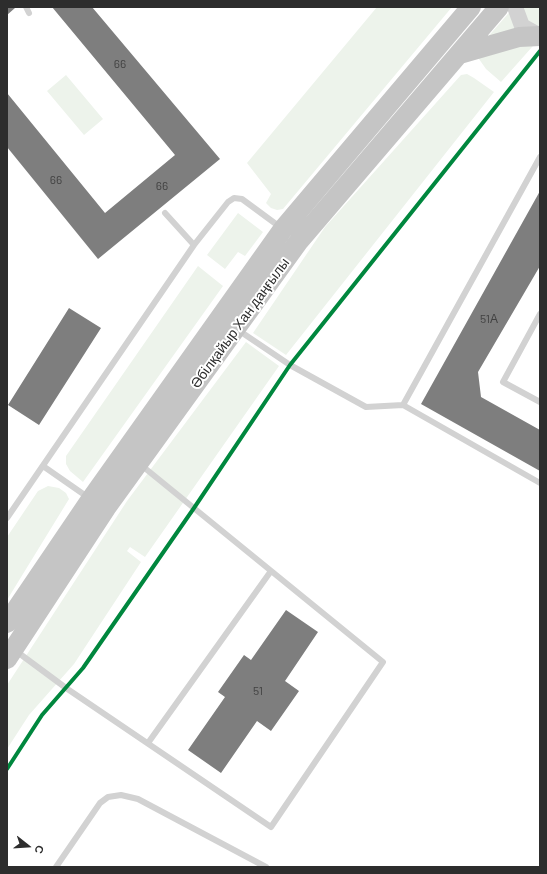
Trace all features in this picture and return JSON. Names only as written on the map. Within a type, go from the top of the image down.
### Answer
[{"type":"main road","name":"Әбілқайыр Хан даңғылы","points":[[7,623],[91,499],[291,235],[471,7]]},
{"type":"main road","name":"Әбілқайыр Хан даңғылы","points":[[10,654],[106,508],[139,463],[291,235],[460,54],[499,7]]},
{"type":"main road","points":[[460,54],[519,37],[540,36]]},
{"type":"street","points":[[515,7],[522,26],[540,36]]},
{"type":"lane","points":[[403,405],[540,157]]},
{"type":"lane","points":[[7,518],[194,245],[228,202],[234,198],[242,199],[291,235]]},
{"type":"lane","points":[[165,213],[194,245]]},
{"type":"lane","points":[[540,314],[503,382],[540,402]]},
{"type":"lane","points":[[244,334],[290,365],[366,407],[403,405],[540,483]]},
{"type":"lane","points":[[10,654],[66,688],[271,827],[383,662],[139,463]]},
{"type":"lane","points":[[43,466],[91,499]]},
{"type":"lane","points":[[148,743],[271,571]]},
{"type":"lane","points":[[56,867],[100,803],[108,797],[121,795],[138,799],[266,867]]},
{"type":"shaded area","points":[[377,7],[452,7],[283,209],[277,210],[271,208],[266,203],[271,194],[247,163]]},
{"type":"shaded area","points":[[514,7],[540,7],[540,38],[501,82],[486,69],[479,59],[478,48]]},
{"type":"shaded area","points":[[467,74],[494,92],[286,355],[253,333],[325,227],[461,75]]},
{"type":"shaded area","points":[[66,75],[103,119],[84,135],[47,91]]},
{"type":"shaded area","points":[[238,213],[263,232],[245,256],[238,252],[225,269],[207,255]]},
{"type":"shaded area","points":[[198,266],[223,286],[83,482],[70,471],[66,464],[66,456]]},
{"type":"shaded area","points":[[246,342],[279,366],[145,557],[130,547],[127,551],[141,562],[74,664],[29,715],[7,749],[7,685],[127,501]]},
{"type":"shaded area","points":[[48,486],[59,488],[66,493],[69,499],[7,600],[7,537],[38,491]]},
{"type":"building","points":[[7,7],[14,7],[15,8],[7,15]]},
{"type":"building","points":[[52,7],[92,7],[220,159],[98,259],[7,147],[7,93],[105,213],[175,155]]},
{"type":"building","points":[[540,191],[540,266],[478,372],[481,397],[540,430],[540,471],[421,404]]},
{"type":"building","points":[[69,308],[101,328],[39,425],[8,405]]},
{"type":"building","points":[[286,610],[318,632],[285,681],[299,691],[271,731],[257,721],[221,773],[188,750],[225,697],[218,692],[244,655],[251,660]]},
{"type":"cycle path","points":[[7,769],[42,715],[83,668],[194,508],[290,365],[540,51]]}]
